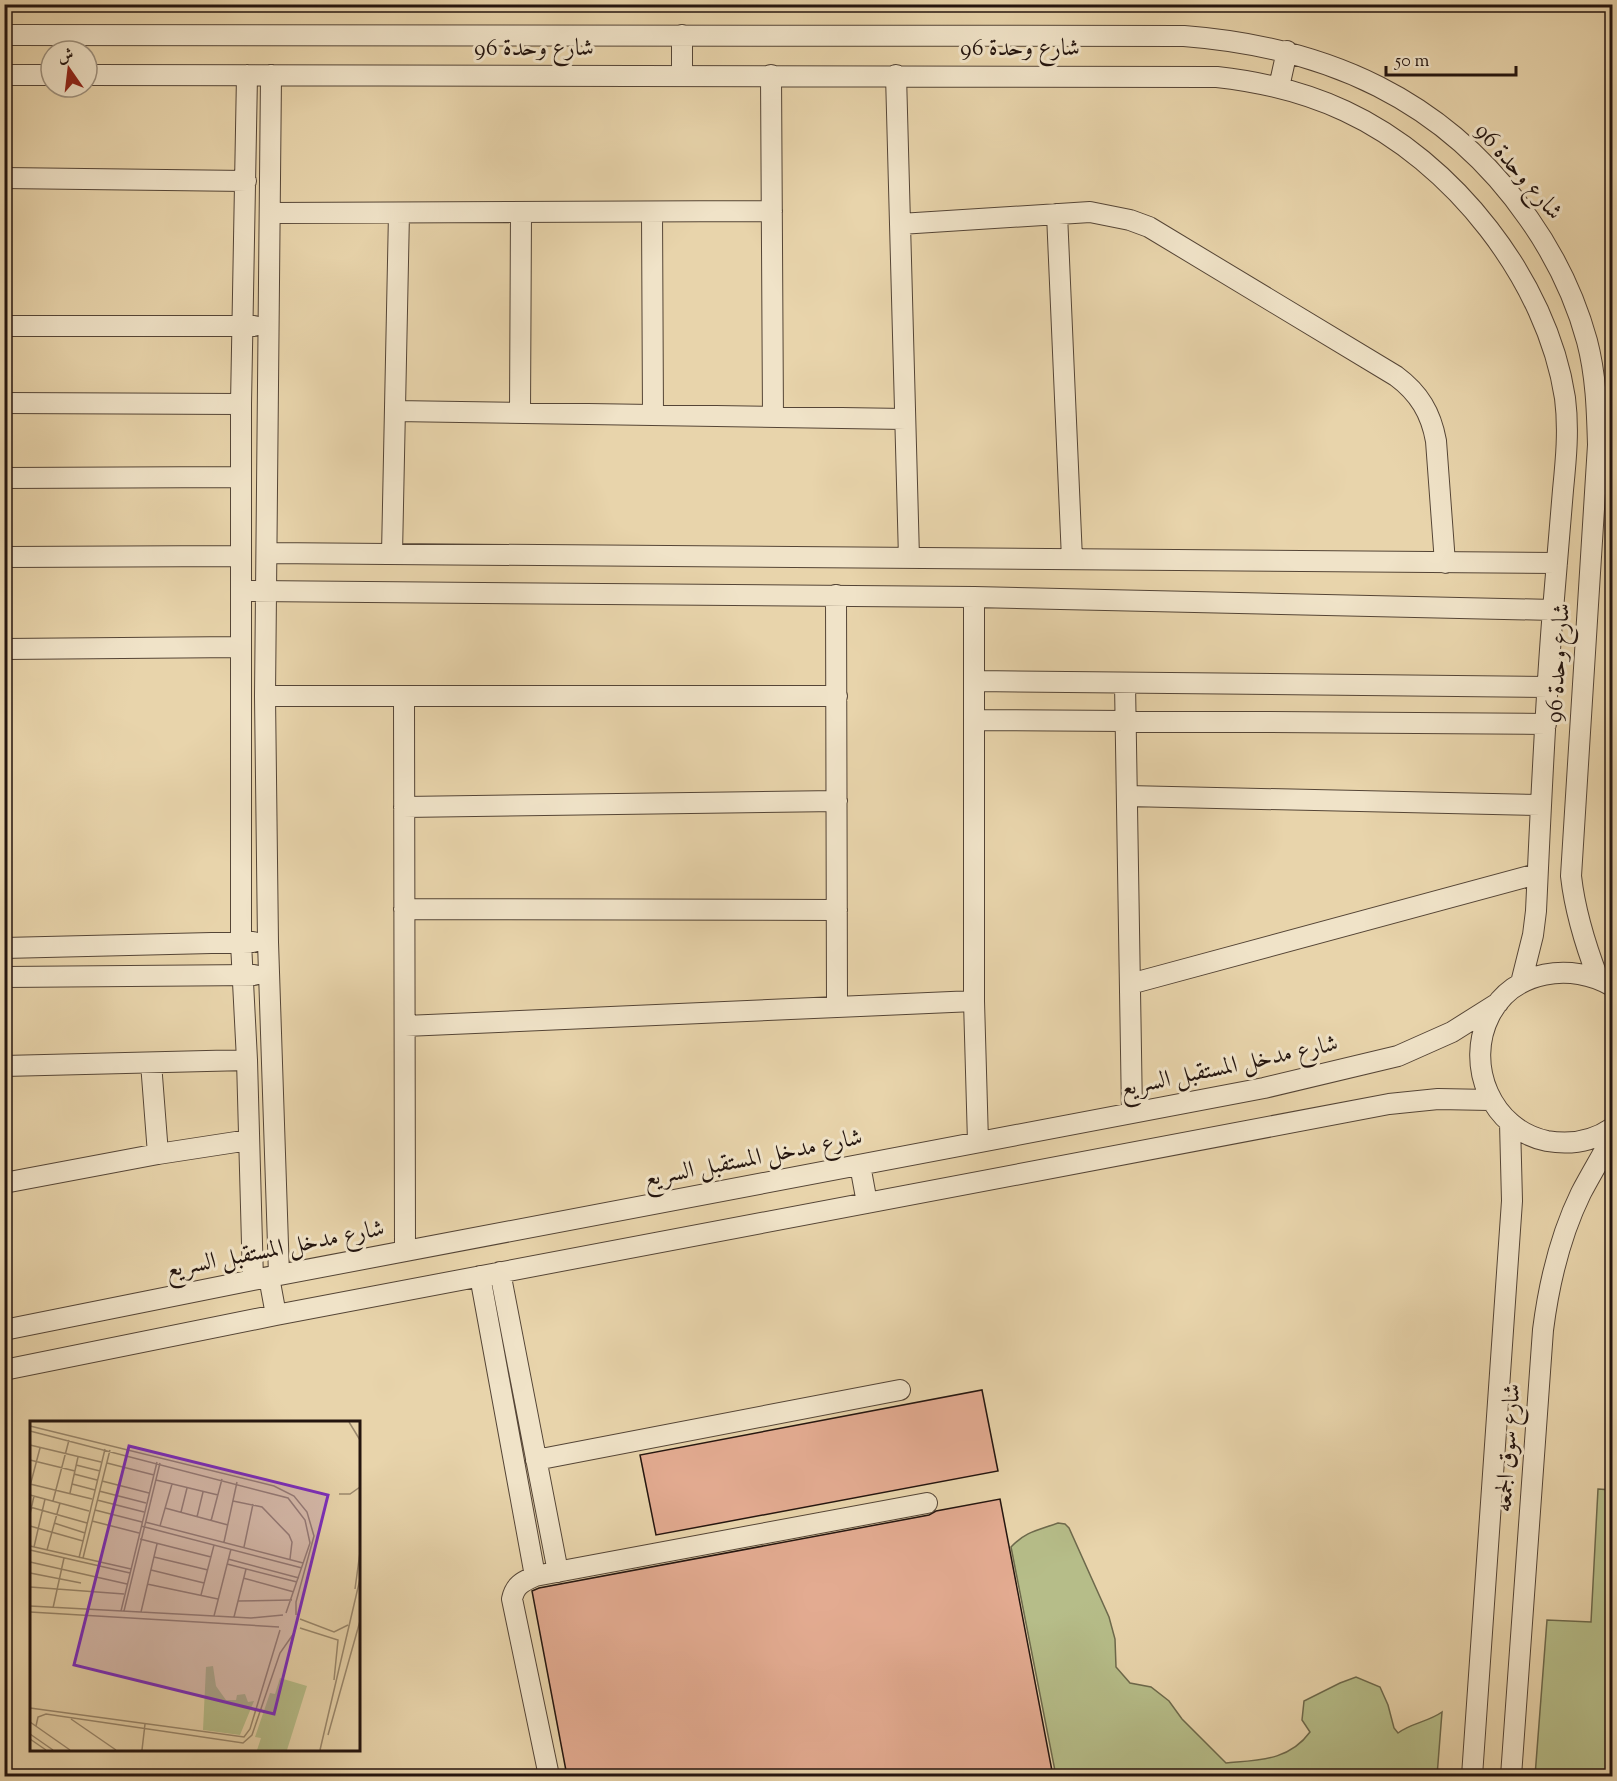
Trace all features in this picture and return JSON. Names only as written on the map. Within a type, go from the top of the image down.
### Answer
[{"type":"street","name":"شارع وحدة 96","points":[[4,35],[1184,36],[1242,42],[1287,51],[1354,75],[1418,107],[1455,136],[1488,168],[1518,203],[1547,246],[1570,292],[1589,352],[1596,393],[1598,445],[1571,876],[1580,927],[1605,982]]},
{"type":"street","points":[[682,35],[682,75]]},
{"type":"street","points":[[1279,87],[1287,51]]},
{"type":"street","points":[[4,75],[39,75]]},
{"type":"street","name":"شارع وحدة 96","points":[[99,75],[1185,75],[1248,80],[1279,87],[1347,112],[1378,129],[1408,149],[1461,197],[1490,231],[1516,268],[1536,307],[1553,349],[1565,399],[1567,444],[1553,610],[1538,873],[1533,934],[1521,983]]},
{"type":"street","points":[[247,75],[241,404],[241,943],[249,1140],[267,1278],[276,1315]]},
{"type":"street","points":[[267,1278],[269,975],[265,696],[271,75]]},
{"type":"street","points":[[771,75],[773,417]]},
{"type":"street","points":[[896,75],[909,558]]},
{"type":"street","points":[[4,178],[246,181]]},
{"type":"street","points":[[520,413],[521,212]]},
{"type":"street","points":[[652,212],[653,415]]},
{"type":"street","points":[[270,213],[772,212]]},
{"type":"street","points":[[900,224],[1090,212],[1111,215],[1149,227],[1409,386],[1428,411],[1433,425],[1445,563]]},
{"type":"street","points":[[392,554],[399,213]]},
{"type":"street","points":[[1057,214],[1072,559]]},
{"type":"street","points":[[4,326],[269,327]]},
{"type":"street","points":[[4,403],[241,404]]},
{"type":"street","points":[[395,411],[905,419]]},
{"type":"street","points":[[4,478],[241,477]]},
{"type":"street","points":[[267,553],[1557,563]]},
{"type":"street","points":[[4,557],[241,556]]},
{"type":"street","points":[[241,591],[837,595],[1553,610]]},
{"type":"street","points":[[837,595],[837,1007]]},
{"type":"street","points":[[974,597],[974,1001],[978,1142]]},
{"type":"street","points":[[4,649],[240,647]]},
{"type":"street","points":[[975,681],[1548,687]]},
{"type":"street","points":[[1125,683],[1132,1113]]},
{"type":"street","points":[[265,696],[837,696]]},
{"type":"street","points":[[404,697],[405,1251]]},
{"type":"street","points":[[975,720],[1546,724]]},
{"type":"street","points":[[1127,796],[1541,805]]},
{"type":"street","points":[[404,807],[837,801]]},
{"type":"street","points":[[1130,984],[1538,873]]},
{"type":"street","points":[[404,909],[837,910]]},
{"type":"street","points":[[4,948],[268,942]]},
{"type":"street","points":[[38,948],[39,977]]},
{"type":"street","points":[[1605,982],[1583,973],[1551,973],[1521,983],[1498,1003],[1490,1016],[1485,1028],[1481,1058],[1485,1086],[1490,1100],[1510,1123],[1532,1136],[1557,1143],[1574,1143],[1591,1139],[1612,1128]]},
{"type":"street","points":[[4,977],[269,975]]},
{"type":"street","points":[[405,1026],[974,1001]]},
{"type":"street","name":"شارع مدخل المستقبل السريع","points":[[4,1330],[405,1251],[1264,1088],[1398,1056],[1452,1032],[1498,1003]]},
{"type":"street","points":[[4,1066],[247,1060]]},
{"type":"street","points":[[151,1062],[158,1154]]},
{"type":"street","points":[[4,1370],[276,1315],[1397,1102],[1438,1099],[1490,1100]]},
{"type":"street","name":"شارع سوق الجمعه","points":[[1473,1776],[1512,1201],[1510,1123]]},
{"type":"street","name":"شارع سوق الجمعه","points":[[1510,1776],[1547,1297],[1554,1264],[1580,1195],[1612,1137]]},
{"type":"street","points":[[4,1183],[158,1154],[249,1140]]},
{"type":"street","points":[[860,1164],[867,1203]]},
{"type":"street","points":[[500,1272],[558,1572]]},
{"type":"street","points":[[480,1276],[535,1576]]},
{"type":"street","points":[[536,1460],[900,1390]]},
{"type":"street","points":[[549,1776],[512,1599],[514,1589],[519,1583],[535,1576],[927,1503]]},
{"type":"green space","points":[[1598,1489],[1612,1490],[1612,1776],[1535,1776],[1547,1620],[1591,1622]]},
{"type":"green space","points":[[1058,1523],[1065,1524],[1069,1528],[1109,1617],[1115,1639],[1116,1667],[1130,1683],[1151,1687],[1169,1701],[1182,1719],[1226,1763],[1272,1757],[1293,1749],[1310,1732],[1302,1720],[1304,1701],[1356,1677],[1380,1687],[1394,1728],[1398,1733],[1442,1712],[1437,1776],[1056,1776],[1011,1547],[1027,1534]]},
{"type":"building","points":[[982,1390],[998,1471],[656,1535],[640,1455]]},
{"type":"building","points":[[1000,1499],[1053,1776],[567,1776],[532,1591],[929,1515],[936,1511]]}]
